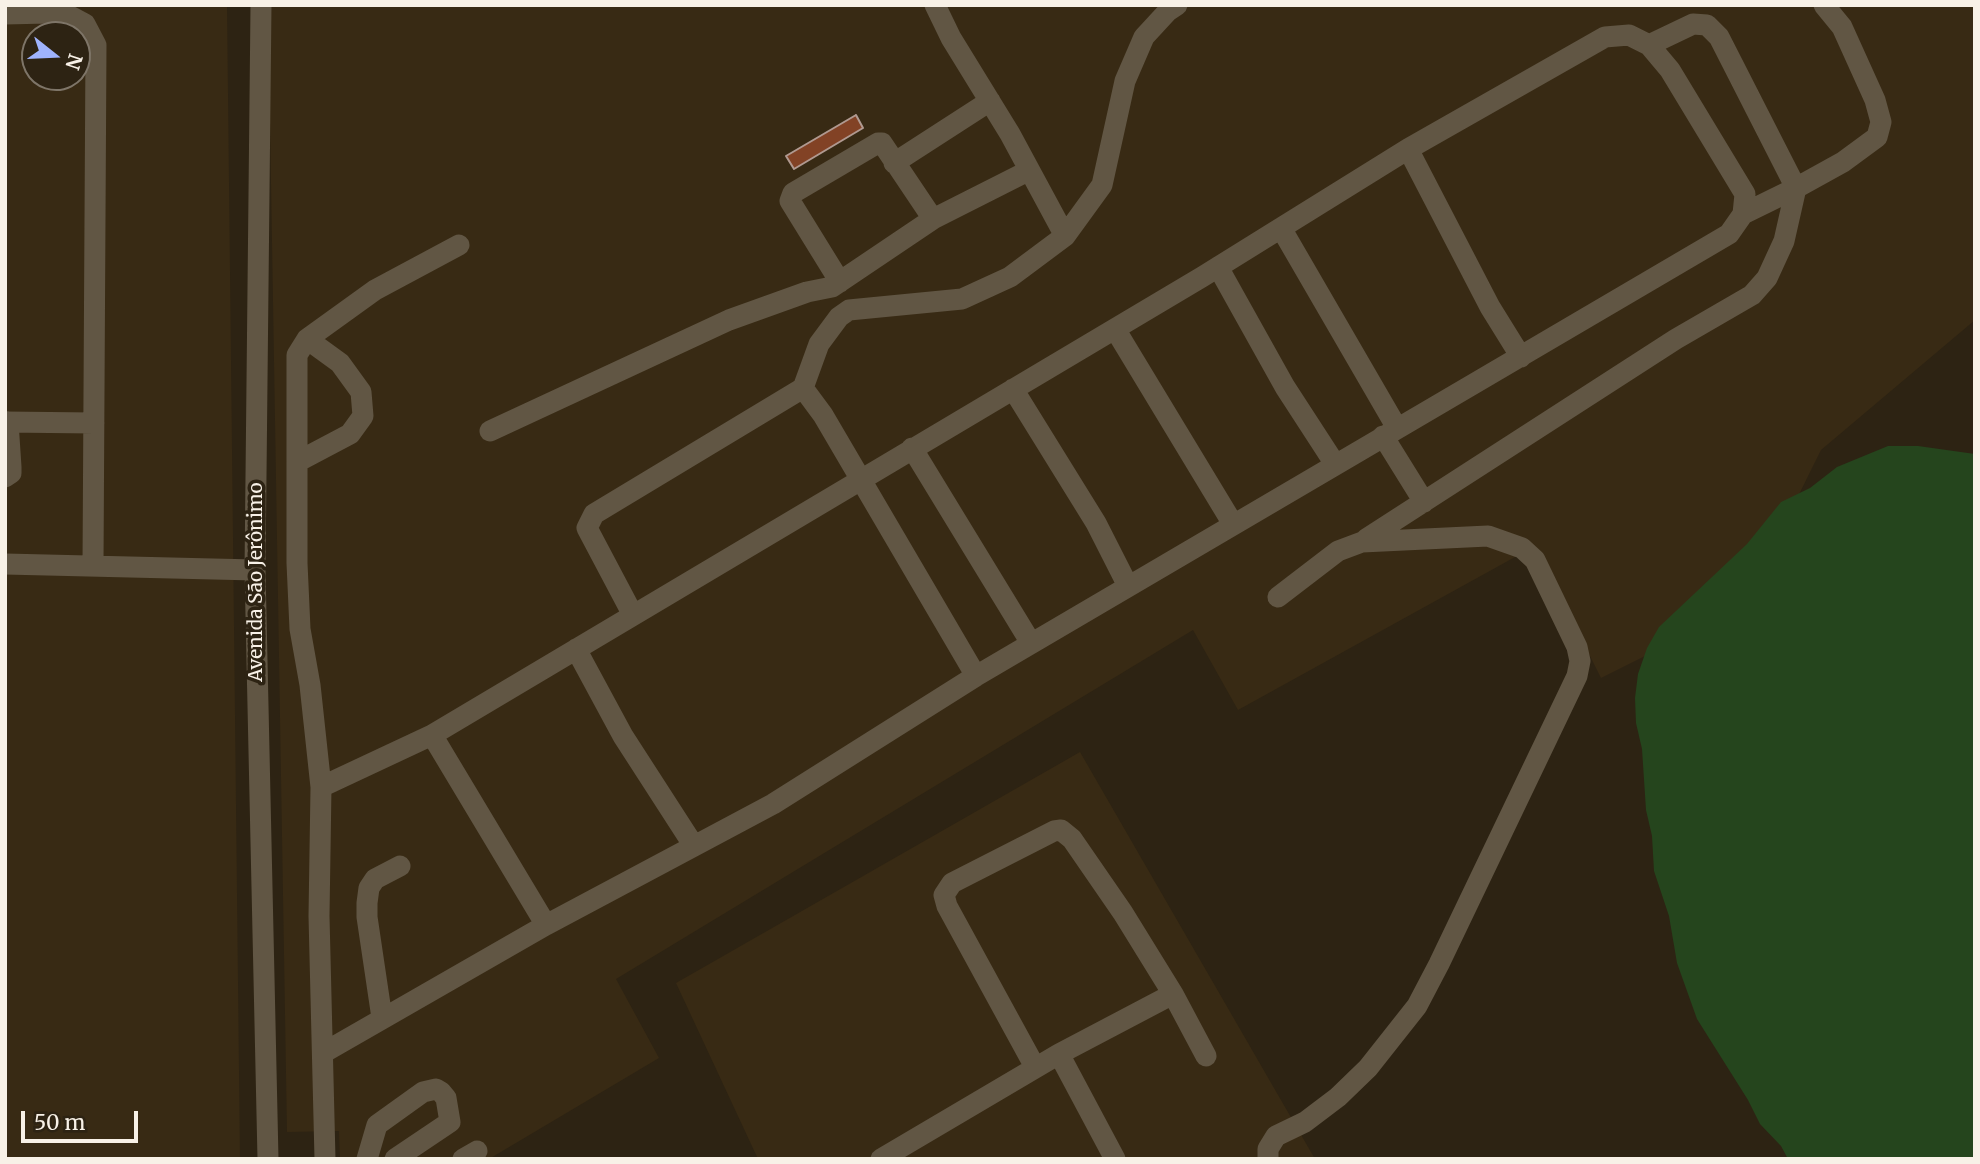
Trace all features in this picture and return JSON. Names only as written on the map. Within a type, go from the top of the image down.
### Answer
[{"type":"street","name":"Avenida São Jerônimo","points":[[261,5],[255,570],[268,1159]]},
{"type":"street","points":[[935,5],[951,38],[990,101],[1065,236]]},
{"type":"street","points":[[633,615],[587,528],[594,513],[803,388],[819,344],[839,317],[849,310],[962,299],[1010,277],[1065,236],[1102,185],[1125,81],[1144,37],[1177,5]]},
{"type":"street","points":[[323,1053],[546,925],[773,804],[1031,643],[1729,234],[1743,214],[1843,162],[1877,137],[1881,122],[1875,100],[1842,27],[1824,5]]},
{"type":"street","points":[[5,14],[47,13],[70,16],[85,24],[96,45],[93,566]]},
{"type":"street","points":[[1278,597],[1338,551],[1362,542],[1676,340],[1752,295],[1767,278],[1784,241],[1796,188],[1719,37],[1707,25],[1693,24],[1649,45]]},
{"type":"street","points":[[321,787],[432,734],[1115,329],[1408,149],[1605,37],[1629,35],[1649,45],[1670,70],[1745,194],[1743,214]]},
{"type":"street","points":[[894,163],[990,101]]},
{"type":"street","points":[[840,282],[790,201],[793,193],[878,143],[884,145],[933,219]]},
{"type":"street","points":[[1408,149],[1490,307],[1521,357]]},
{"type":"street","points":[[490,431],[729,320],[807,292],[832,287],[933,219],[1028,171]]},
{"type":"street","points":[[1281,228],[1390,432],[1424,502]]},
{"type":"street","points":[[324,1159],[319,916],[321,787],[310,685],[300,629],[297,563],[297,355],[307,339],[375,290],[458,244]]},
{"type":"street","points":[[1218,267],[1285,387],[1335,464]]},
{"type":"street","points":[[807,292],[839,317]]},
{"type":"street","points":[[1115,329],[1233,524]]},
{"type":"street","points":[[297,462],[350,434],[363,416],[361,392],[340,363],[307,339]]},
{"type":"street","points":[[803,388],[823,415],[976,676]]},
{"type":"street","points":[[1013,389],[1096,523],[1128,586]]},
{"type":"street","points":[[5,477],[10,473],[11,467],[7,422],[94,423]]},
{"type":"street","points":[[912,448],[1031,643]]},
{"type":"street","points":[[1268,1159],[1268,1149],[1276,1136],[1305,1122],[1338,1097],[1368,1068],[1417,1006],[1571,688],[1580,660],[1577,647],[1535,560],[1522,548],[1488,536],[1362,542]]},
{"type":"street","points":[[5,564],[255,570]]},
{"type":"street","points":[[576,649],[623,736],[694,846]]},
{"type":"street","points":[[432,734],[546,925]]},
{"type":"street","points":[[1035,1068],[947,906],[944,895],[952,883],[1054,831],[1066,831],[1124,913],[1173,994],[1206,1056]]},
{"type":"street","points":[[382,1018],[367,917],[368,893],[375,879],[400,866]]},
{"type":"street","points":[[881,1159],[1059,1054],[1173,994]]},
{"type":"street","points":[[1059,1054],[1115,1159]]},
{"type":"street","points":[[367,1159],[373,1130],[382,1120],[423,1092],[436,1089],[441,1092],[449,1105],[450,1122],[395,1159]]},
{"type":"shaded area","points":[[5,5],[227,5],[240,1159],[5,1159]]},
{"type":"shaded area","points":[[268,5],[1975,5],[1975,320],[1821,450],[1743,607],[1601,678],[1535,546],[1238,710],[1193,630],[616,979],[659,1058],[489,1159],[340,1159],[339,1131],[287,1132]]},
{"type":"shaded area","points":[[1080,752],[1315,1159],[758,1159],[676,983]]},
{"type":"green space","points":[[1888,446],[1918,446],[1975,454],[1975,1159],[1788,1159],[1781,1146],[1760,1124],[1697,1019],[1677,963],[1669,916],[1654,871],[1642,749],[1636,723],[1638,674],[1647,648],[1659,627],[1747,544],[1781,502],[1810,488],[1837,467]]},
{"type":"building","points":[[856,115],[863,128],[794,169],[786,156]]}]
